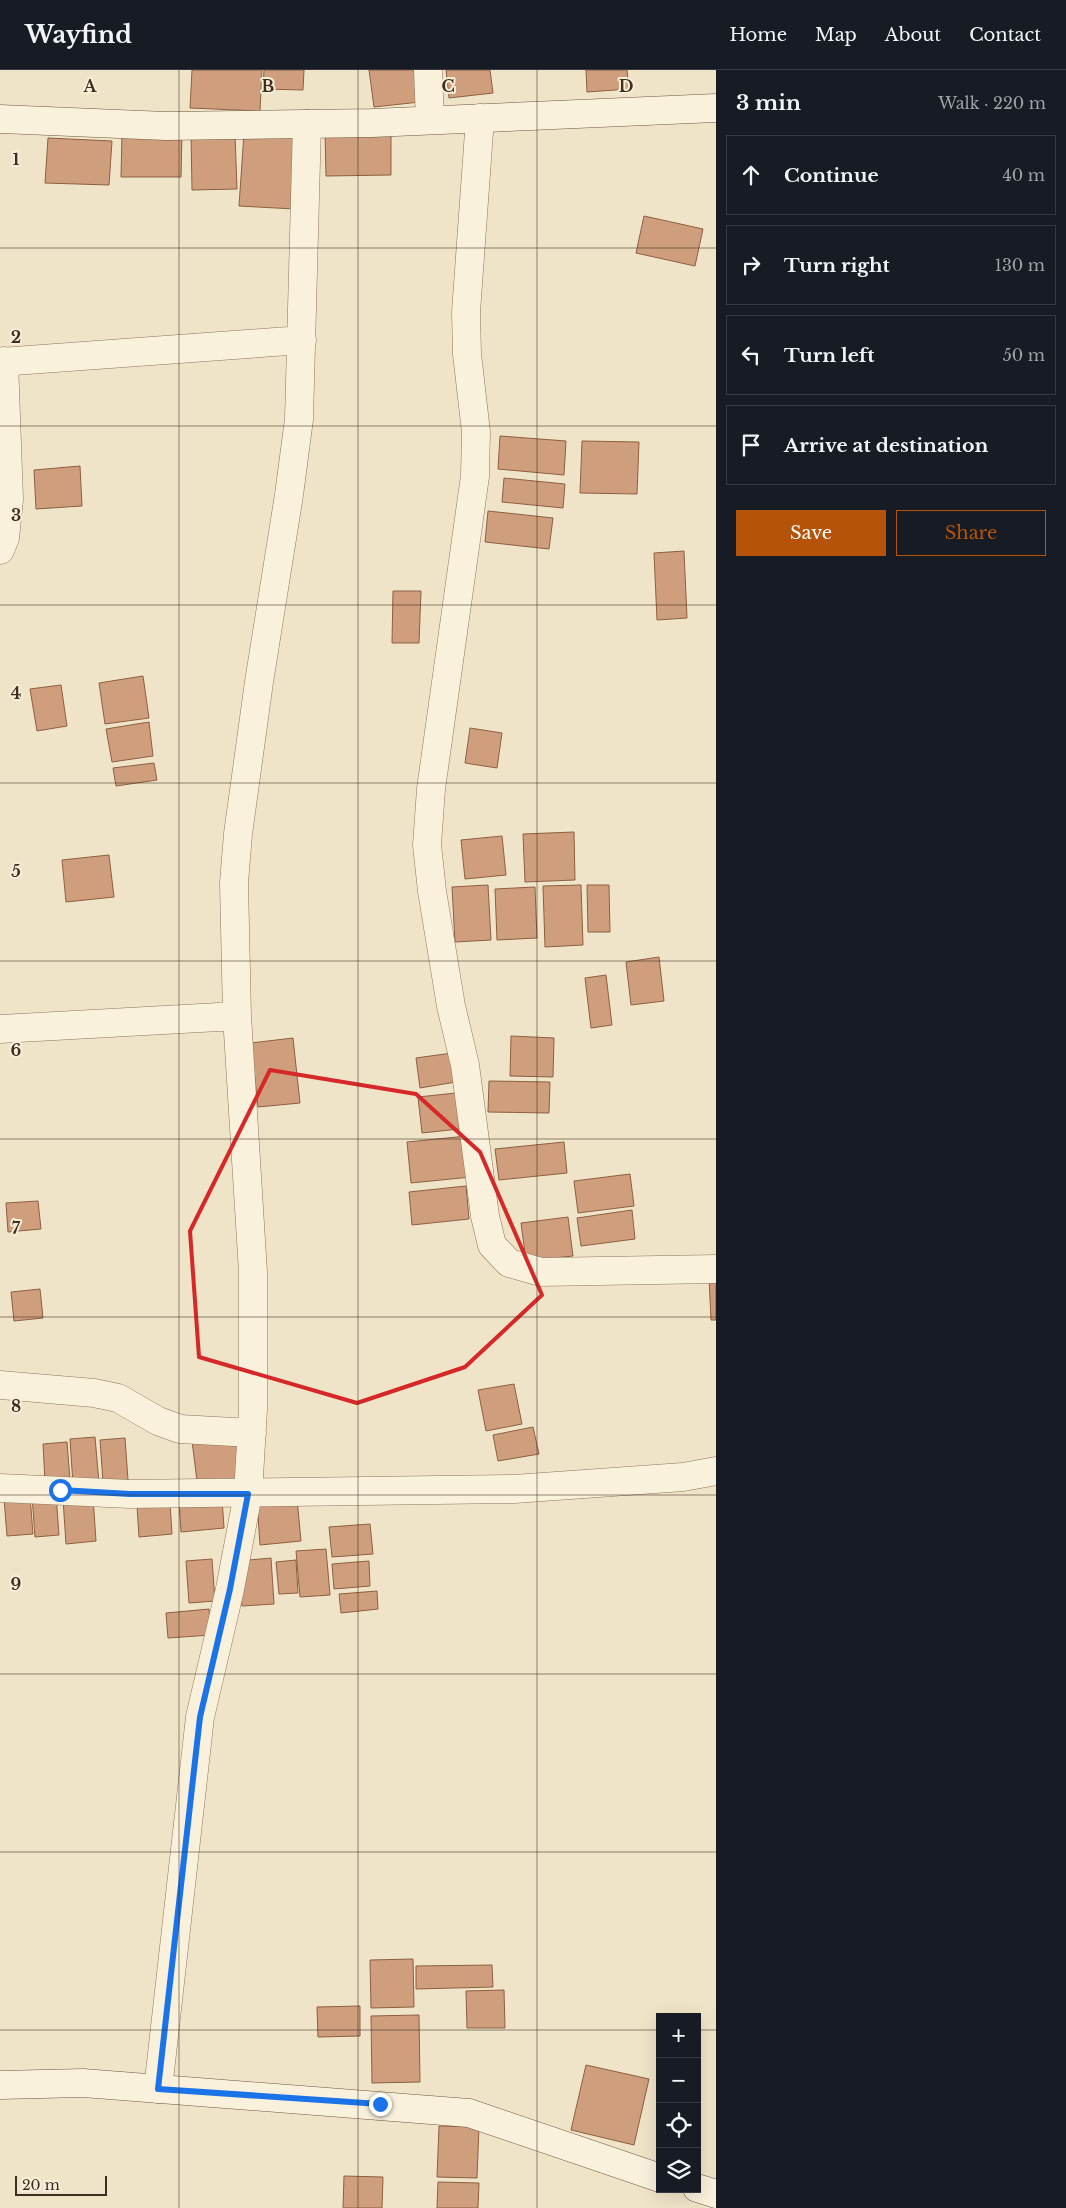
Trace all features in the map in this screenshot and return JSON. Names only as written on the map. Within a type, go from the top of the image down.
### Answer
[{"type":"street","points":[[428,70],[430,120]]},
{"type":"street","points":[[0,119],[166,126],[307,124],[716,108]]},
{"type":"street","points":[[480,118],[466,312],[467,354],[476,432],[475,476],[430,789],[428,845],[432,891],[451,1006],[465,1065],[485,1216],[492,1245],[510,1263],[541,1272],[716,1269]]},
{"type":"street","points":[[158,2089],[200,1717],[230,1589],[248,1494],[252,1433],[253,1272],[237,1016],[234,883],[238,834],[259,682],[289,496],[299,419],[307,124]]},
{"type":"street","points":[[0,550],[5,538],[9,499],[2,362],[302,340]]},
{"type":"street","points":[[0,1028],[237,1016]]},
{"type":"street","points":[[0,1385],[94,1393],[118,1398],[158,1420],[180,1429],[252,1433]]},
{"type":"street","points":[[0,1488],[130,1494],[248,1494],[514,1489],[683,1477],[716,1471]]},
{"type":"street","points":[[0,2085],[83,2083],[469,2113],[656,2177]]},
{"type":"street","points":[[701,2189],[716,2194]]},
{"type":"highlighted area","points":[[270,1070],[416,1094],[480,1152],[542,1295],[465,1367],[357,1403],[199,1357],[190,1231]]},
{"type":"building","points":[[192,70],[262,70],[260,111],[190,108]]},
{"type":"building","points":[[264,70],[304,70],[303,90],[263,89]]},
{"type":"building","points":[[369,70],[416,70],[420,102],[374,107]]},
{"type":"building","points":[[446,70],[490,70],[493,93],[449,98]]},
{"type":"building","points":[[586,70],[627,70],[629,89],[587,92]]},
{"type":"building","points":[[182,132],[181,177],[121,177],[122,133]]},
{"type":"building","points":[[391,132],[391,175],[326,176],[325,133]]},
{"type":"building","points":[[244,133],[299,137],[294,209],[239,206]]},
{"type":"building","points":[[235,134],[237,189],[192,190],[191,135]]},
{"type":"building","points":[[48,138],[112,141],[109,185],[45,183]]},
{"type":"building","points":[[644,216],[703,229],[695,266],[636,253]]},
{"type":"building","points":[[500,436],[566,441],[564,475],[498,469]]},
{"type":"building","points":[[582,441],[639,442],[637,494],[580,493]]},
{"type":"building","points":[[80,466],[82,506],[36,509],[34,470]]},
{"type":"building","points":[[504,478],[565,484],[563,508],[502,502]]},
{"type":"building","points":[[488,511],[553,518],[549,549],[485,542]]},
{"type":"building","points":[[684,551],[687,618],[657,620],[654,553]]},
{"type":"building","points":[[393,591],[421,591],[419,643],[392,643]]},
{"type":"building","points":[[143,676],[149,718],[105,724],[99,683]]},
{"type":"building","points":[[61,685],[67,726],[37,731],[30,689]]},
{"type":"building","points":[[149,722],[153,756],[112,762],[106,729]]},
{"type":"building","points":[[470,728],[502,733],[497,768],[465,763]]},
{"type":"building","points":[[154,763],[157,780],[116,786],[113,768]]},
{"type":"building","points":[[574,832],[575,880],[525,882],[523,834]]},
{"type":"building","points":[[502,836],[506,875],[465,879],[461,840]]},
{"type":"building","points":[[109,855],[114,897],[66,902],[62,860]]},
{"type":"building","points":[[488,885],[491,940],[455,942],[452,887]]},
{"type":"building","points":[[581,885],[583,945],[545,947],[543,886]]},
{"type":"building","points":[[587,885],[609,885],[610,932],[588,932]]},
{"type":"building","points":[[535,887],[537,938],[497,940],[495,889]]},
{"type":"building","points":[[659,957],[664,1001],[631,1005],[626,962]]},
{"type":"building","points":[[606,975],[612,1025],[591,1028],[585,978]]},
{"type":"building","points":[[511,1036],[554,1038],[553,1077],[510,1076]]},
{"type":"building","points":[[293,1038],[300,1103],[258,1107],[251,1043]]},
{"type":"building","points":[[452,1053],[456,1082],[420,1088],[416,1058]]},
{"type":"building","points":[[489,1081],[550,1082],[549,1113],[488,1112]]},
{"type":"building","points":[[465,1092],[469,1128],[422,1133],[418,1097]]},
{"type":"building","points":[[467,1136],[471,1177],[411,1183],[407,1142]]},
{"type":"building","points":[[564,1142],[567,1173],[499,1180],[495,1149]]},
{"type":"building","points":[[630,1174],[634,1206],[578,1213],[574,1181]]},
{"type":"building","points":[[466,1186],[469,1219],[412,1225],[409,1192]]},
{"type":"building","points":[[38,1201],[41,1229],[8,1232],[6,1203]]},
{"type":"building","points":[[632,1210],[635,1239],[581,1246],[577,1218]]},
{"type":"building","points":[[568,1217],[573,1256],[526,1261],[521,1223]]},
{"type":"building","points":[[716,1277],[716,1320],[711,1320],[709,1278]]},
{"type":"building","points":[[40,1289],[43,1318],[14,1321],[11,1292]]},
{"type":"building","points":[[514,1384],[522,1424],[486,1431],[478,1390]]},
{"type":"building","points":[[533,1427],[539,1454],[498,1461],[493,1435]]},
{"type":"building","points":[[235,1436],[241,1484],[198,1489],[192,1441]]},
{"type":"building","points":[[95,1437],[99,1483],[73,1485],[70,1439]]},
{"type":"building","points":[[125,1438],[128,1480],[103,1482],[100,1440]]},
{"type":"building","points":[[67,1442],[70,1480],[45,1482],[43,1444]]},
{"type":"building","points":[[56,1494],[59,1535],[35,1537],[32,1496]]},
{"type":"building","points":[[30,1496],[33,1534],[7,1536],[4,1498]]},
{"type":"building","points":[[93,1497],[96,1541],[66,1544],[63,1499]]},
{"type":"building","points":[[222,1498],[224,1528],[181,1532],[179,1502]]},
{"type":"building","points":[[297,1498],[301,1541],[260,1545],[257,1501]]},
{"type":"building","points":[[170,1503],[172,1534],[139,1537],[137,1506]]},
{"type":"building","points":[[370,1524],[373,1554],[332,1557],[329,1527]]},
{"type":"building","points":[[326,1549],[330,1595],[300,1597],[296,1551]]},
{"type":"building","points":[[271,1558],[274,1604],[242,1606],[238,1561]]},
{"type":"building","points":[[212,1559],[215,1601],[189,1603],[186,1561]]},
{"type":"building","points":[[296,1560],[298,1593],[279,1594],[276,1562]]},
{"type":"building","points":[[369,1561],[370,1586],[334,1589],[332,1564]]},
{"type":"building","points":[[377,1591],[378,1609],[341,1613],[339,1594]]},
{"type":"building","points":[[209,1609],[211,1635],[168,1638],[166,1613]]},
{"type":"building","points":[[413,1959],[414,2007],[371,2008],[370,1960]]},
{"type":"building","points":[[492,1965],[493,1987],[416,1989],[416,1966]]},
{"type":"building","points":[[504,1990],[505,2028],[467,2028],[466,1991]]},
{"type":"building","points":[[360,2006],[360,2036],[318,2037],[317,2007]]},
{"type":"building","points":[[419,2015],[420,2082],[372,2083],[371,2016]]},
{"type":"building","points":[[586,2065],[649,2079],[634,2145],[571,2130]]},
{"type":"building","points":[[439,2126],[479,2127],[477,2178],[437,2177]]},
{"type":"building","points":[[344,2176],[383,2177],[382,2208],[343,2208]]},
{"type":"building","points":[[438,2182],[479,2183],[478,2208],[437,2208]]},
{"type":"route","points":[[60,1490],[130,1494],[248,1494],[230,1589],[200,1717],[158,2089],[380,2104]]}]
